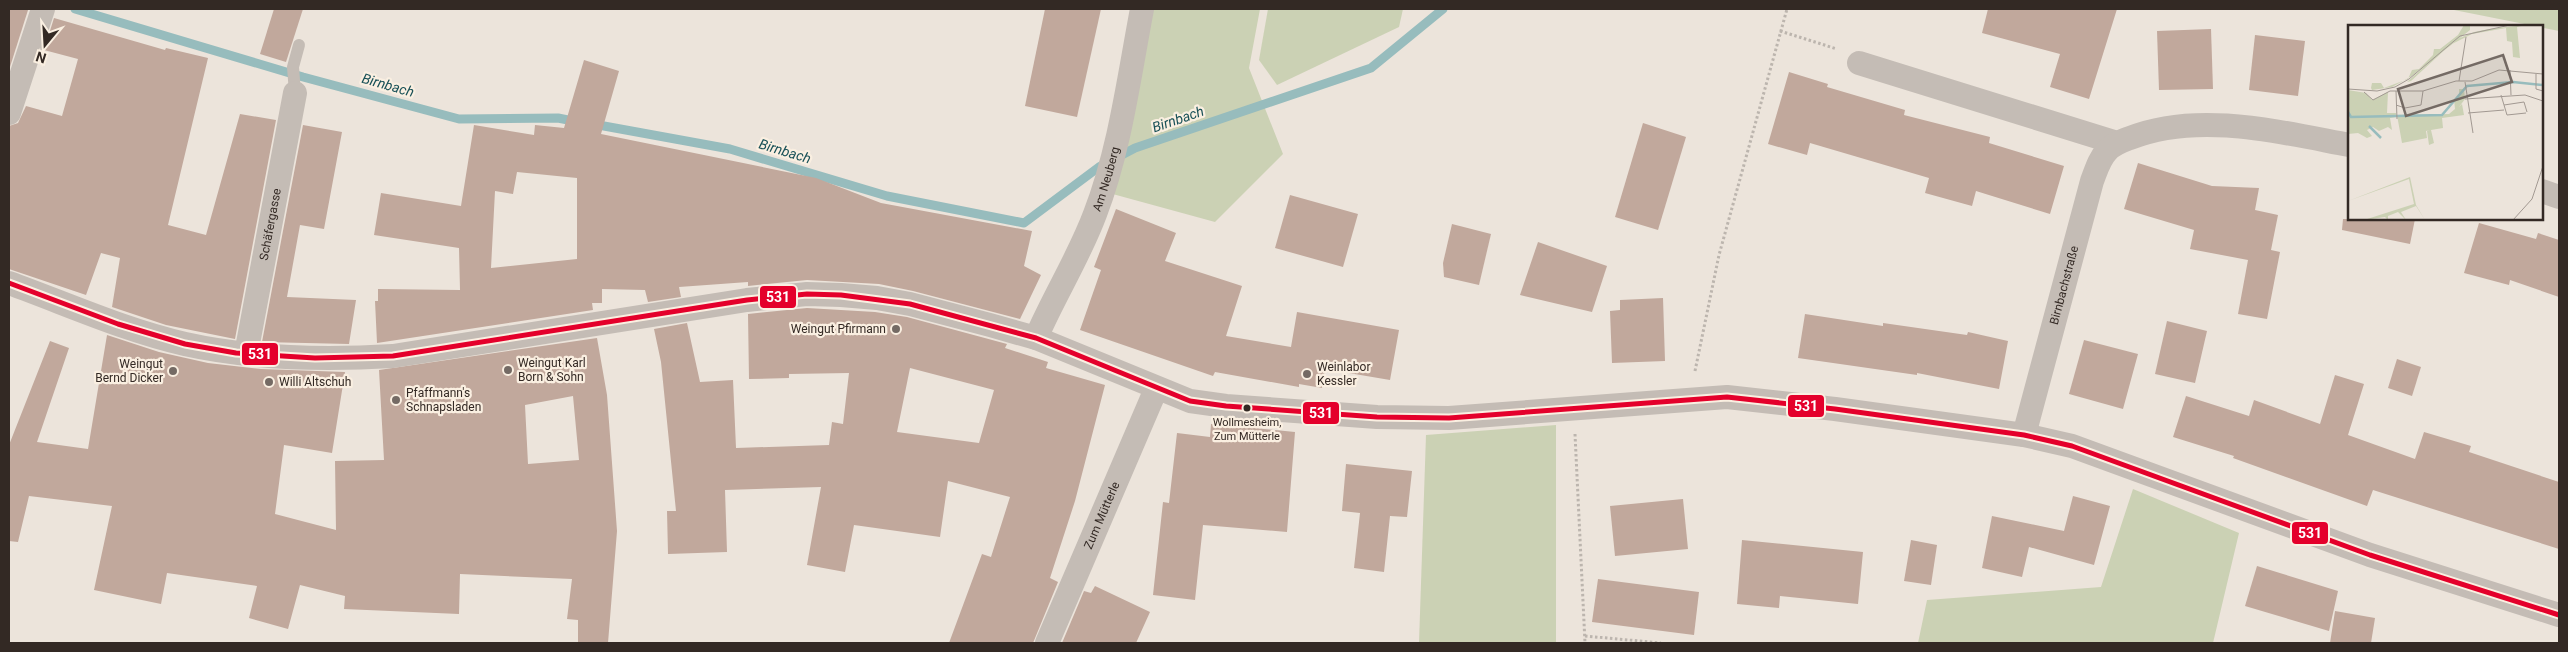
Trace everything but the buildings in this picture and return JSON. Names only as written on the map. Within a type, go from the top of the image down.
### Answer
[{"type":"street","name":"Am Neuberg","points":[[1036,338],[1095,214],[1114,154],[1142,9]]},
{"type":"street","points":[[9,113],[42,12]]},
{"type":"street","points":[[1859,62],[2117,143]]},
{"type":"street","name":"Schäfergasse","points":[[246,354],[295,93]]},
{"type":"street","name":"Birnbachstraße","points":[[2024,434],[2092,182],[2102,158],[2117,143],[2162,128],[2195,125],[2239,128],[2348,145]]},
{"type":"street","points":[[2543,191],[2559,197]]},
{"type":"street","points":[[9,283],[150,335],[216,350],[246,354],[355,358],[393,356],[738,302],[807,294],[877,298],[946,313],[1036,338],[1156,389],[1190,401],[1226,406],[1377,417],[1449,418],[1727,397],[1764,400],[2024,434],[2105,457],[2337,544],[2559,615]]},
{"type":"street","name":"Zum Mütterle","points":[[1047,643],[1156,389]]},
{"type":"lane","points":[[295,93],[293,67],[299,45]]},
{"type":"path","points":[[1689,400],[1719,255],[1787,9]]},
{"type":"path","points":[[1780,31],[1845,51],[1859,62]]},
{"type":"path","points":[[1574,408],[1585,643]]},
{"type":"path","points":[[1585,636],[1661,643]]},
{"type":"green space","points":[[1143,9],[1260,9],[1249,68],[1283,154],[1215,222],[1109,193]]},
{"type":"green space","points":[[1268,9],[1403,9],[1399,27],[1277,85],[1259,60]]},
{"type":"green space","points":[[2449,9],[2559,9],[2559,31],[2543,28],[2543,25],[2529,25]]},
{"type":"green space","points":[[1556,425],[1556,643],[1419,643],[1426,435]]},
{"type":"green space","points":[[2133,489],[2239,533],[2213,643],[1918,643],[1927,600],[2101,587]]},
{"type":"waterway","name":"Birnbach","points":[[75,9],[303,77],[459,119],[558,118],[578,122]]},
{"type":"waterway","name":"Birnbach","points":[[593,124],[730,149],[887,196],[1024,223],[1099,167],[1135,148],[1371,68],[1443,9]]},
{"type":"transit line","name":"531","points":[[9,283],[118,324],[185,344],[236,353],[315,358],[393,356],[747,300],[807,294],[841,295],[910,304],[1036,338],[1190,401],[1226,406],[1377,417],[1449,418],[1727,397],[1835,409],[2024,435],[2072,446],[2370,555],[2559,615]]},
{"type":"place","name":"Weingut Pfirmann","points":[[896,329]]},
{"type":"place","name":"Weingut Karl Born & Sohn","points":[[508,370]]},
{"type":"place","name":"Weingut Bernd Dicker","points":[[173,371]]},
{"type":"place","name":"Weinlabor Kessler","points":[[1307,374]]},
{"type":"place","name":"Willi Altschuh","points":[[269,382]]},
{"type":"place","name":"Pfaffmann's Schnapsladen","points":[[396,400]]},
{"type":"place","name":"Wollmesheim, Zum Mütterle","points":[[1247,408]]}]
